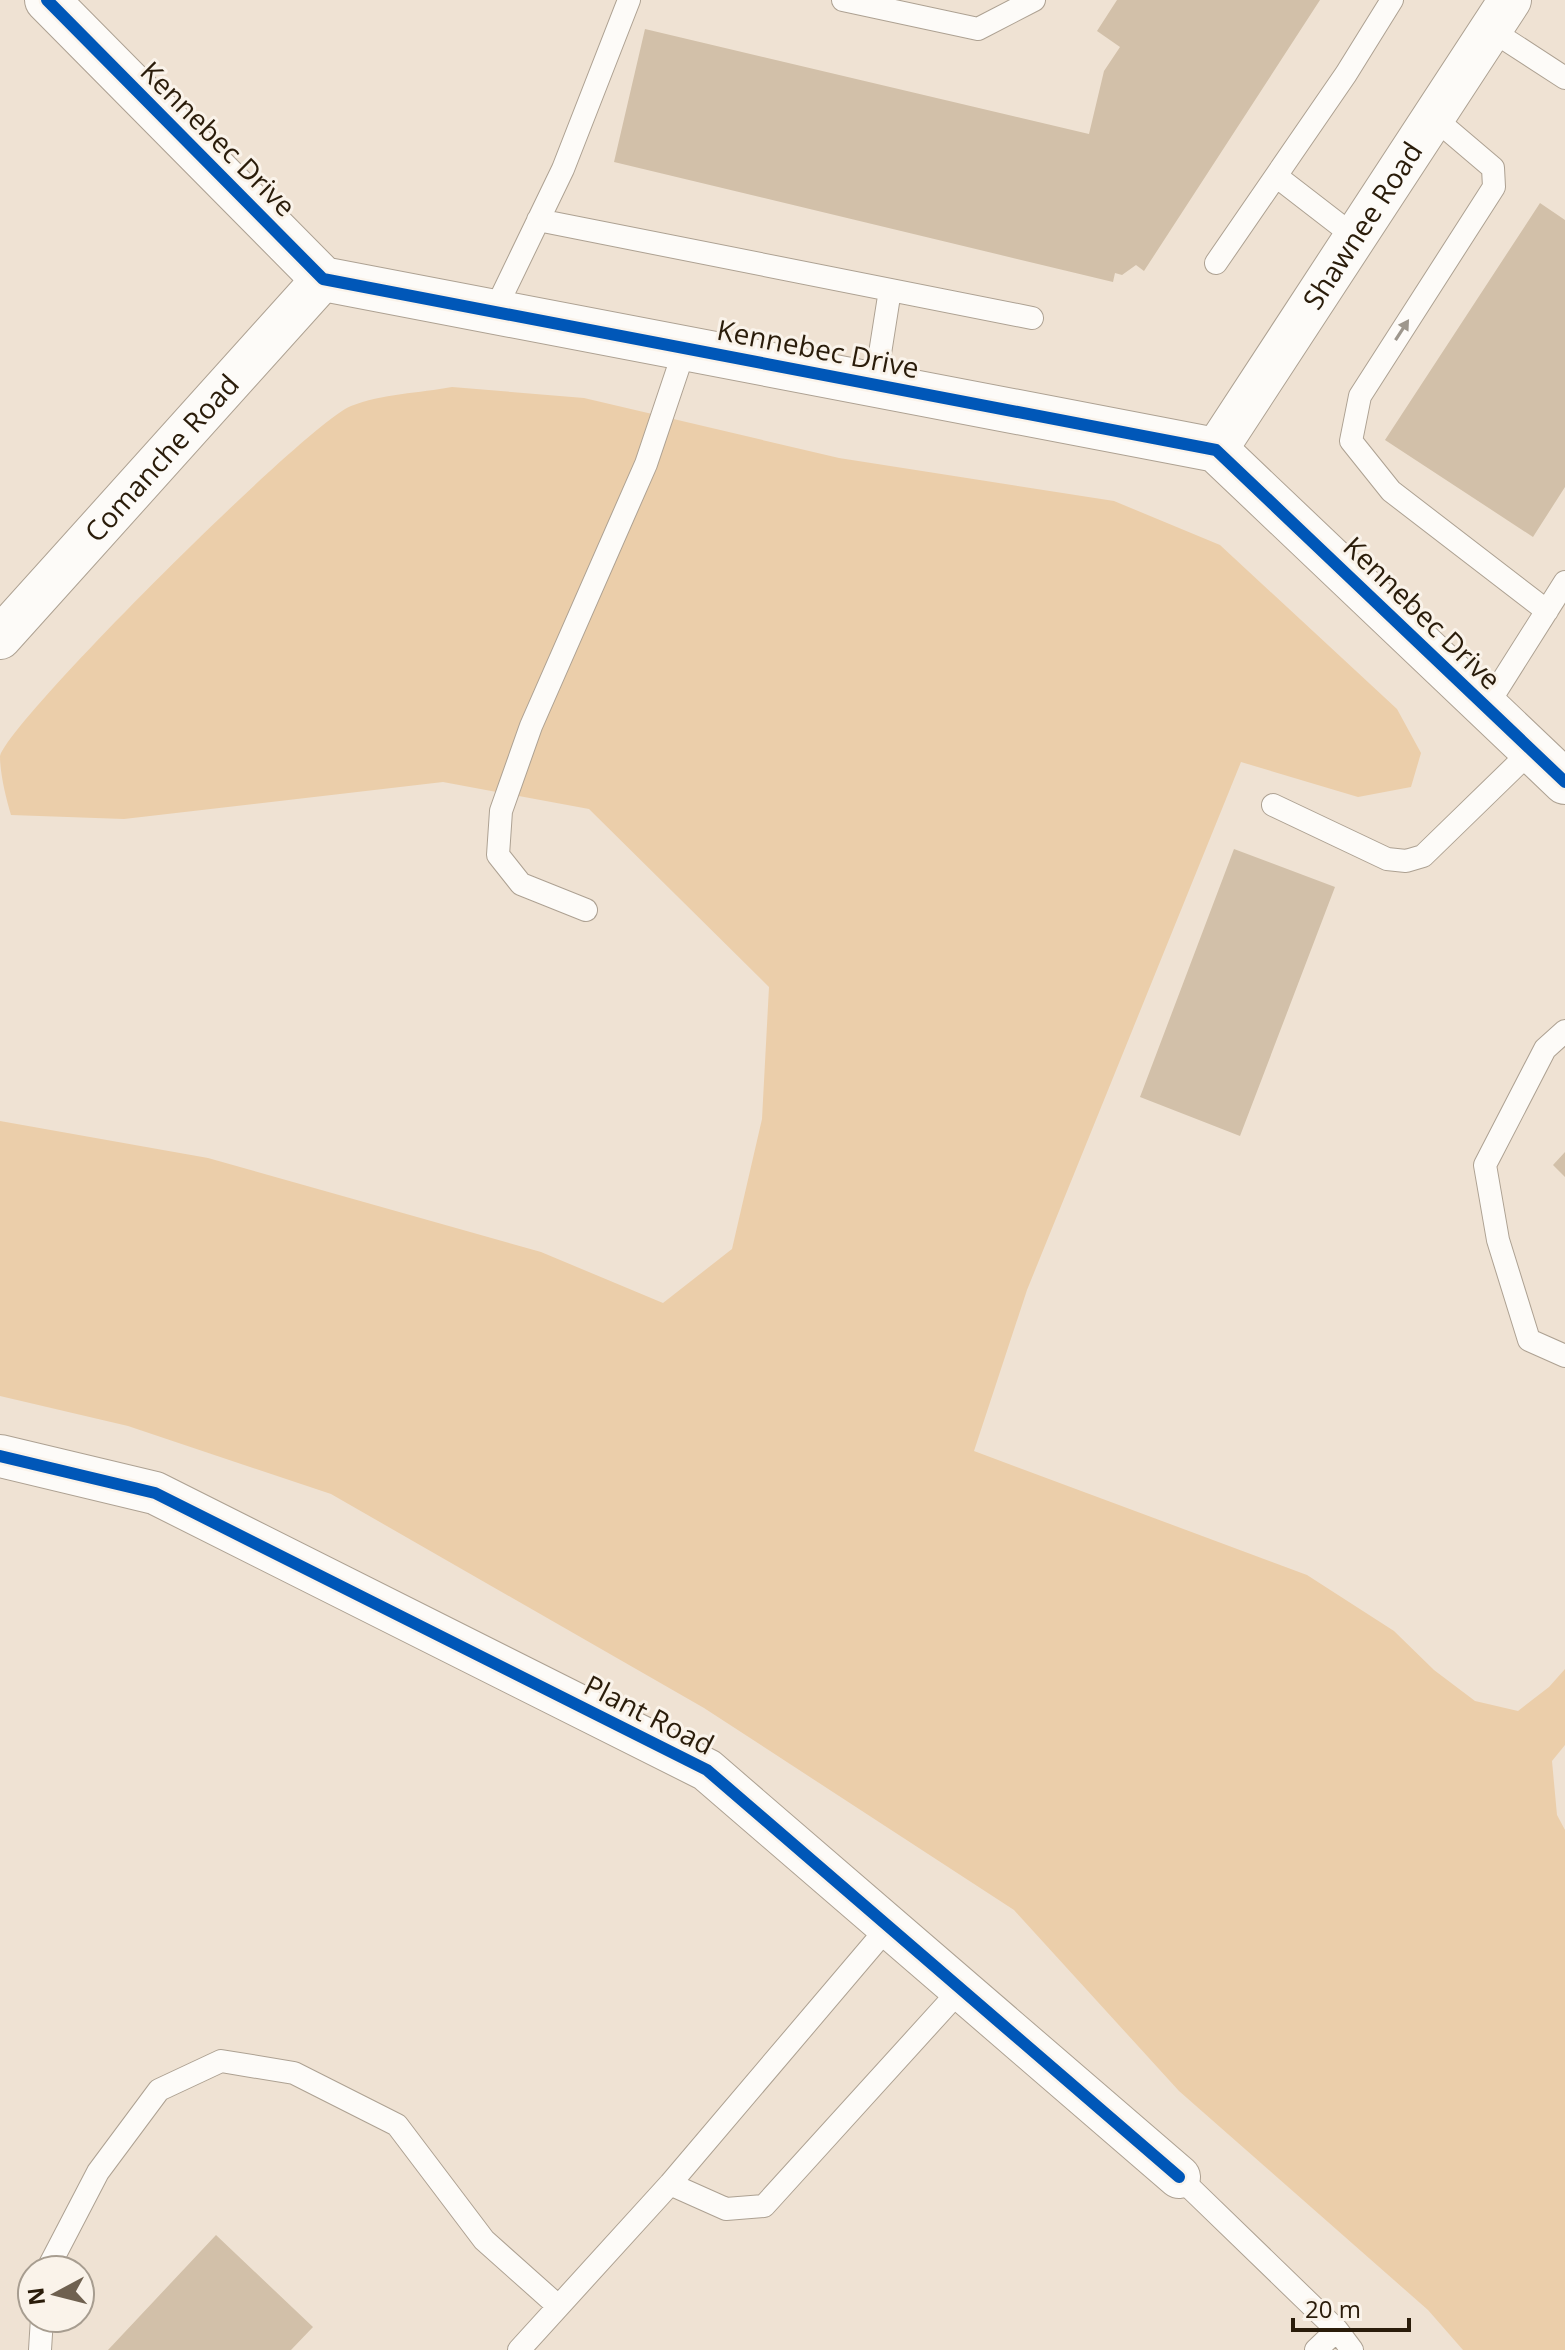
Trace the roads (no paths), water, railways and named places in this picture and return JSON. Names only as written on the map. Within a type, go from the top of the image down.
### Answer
[{"type":"street","name":"Kennebec Drive","points":[[47,0],[323,279],[1216,450],[1565,782]]},
{"type":"street","name":"Shawnee Road","points":[[1216,450],[1500,15]]},
{"type":"street","name":"Comanche Road","points":[[0,638],[323,279]]},
{"type":"street","name":"Plant Road","points":[[0,1456],[155,1493],[707,1770],[1179,2177]]},
{"type":"lane","points":[[494,312],[563,169],[629,0]]},
{"type":"lane","points":[[843,0],[978,29],[1034,0]]},
{"type":"lane","points":[[1216,263],[1392,0]]},
{"type":"lane","points":[[1500,15],[1565,78]]},
{"type":"lane","points":[[1433,117],[1493,168],[1494,187],[1360,396],[1351,441],[1391,491],[1547,611]]},
{"type":"lane","points":[[1276,176],[1355,237]]},
{"type":"lane","points":[[538,220],[1032,318]]},
{"type":"lane","points":[[875,385],[890,290]]},
{"type":"lane","points":[[586,910],[521,884],[498,855],[501,811],[531,726],[646,464],[685,348]]},
{"type":"lane","points":[[1486,707],[1565,582]]},
{"type":"lane","points":[[1273,805],[1387,859],[1406,861],[1423,856],[1532,750]]},
{"type":"lane","points":[[1565,1031],[1545,1049],[1485,1165],[1498,1240],[1529,1340],[1565,1356]]},
{"type":"lane","points":[[519,2350],[670,2184],[889,1926]]},
{"type":"lane","points":[[670,2184],[726,2209],[764,2206],[961,1989]]},
{"type":"lane","points":[[55,2254],[98,2172],[159,2090],[221,2061],[294,2073],[397,2125],[484,2240],[558,2306]]},
{"type":"lane","points":[[1179,2177],[1337,2330],[1352,2350]]},
{"type":"lane","points":[[1316,2350],[1337,2330]]}]
